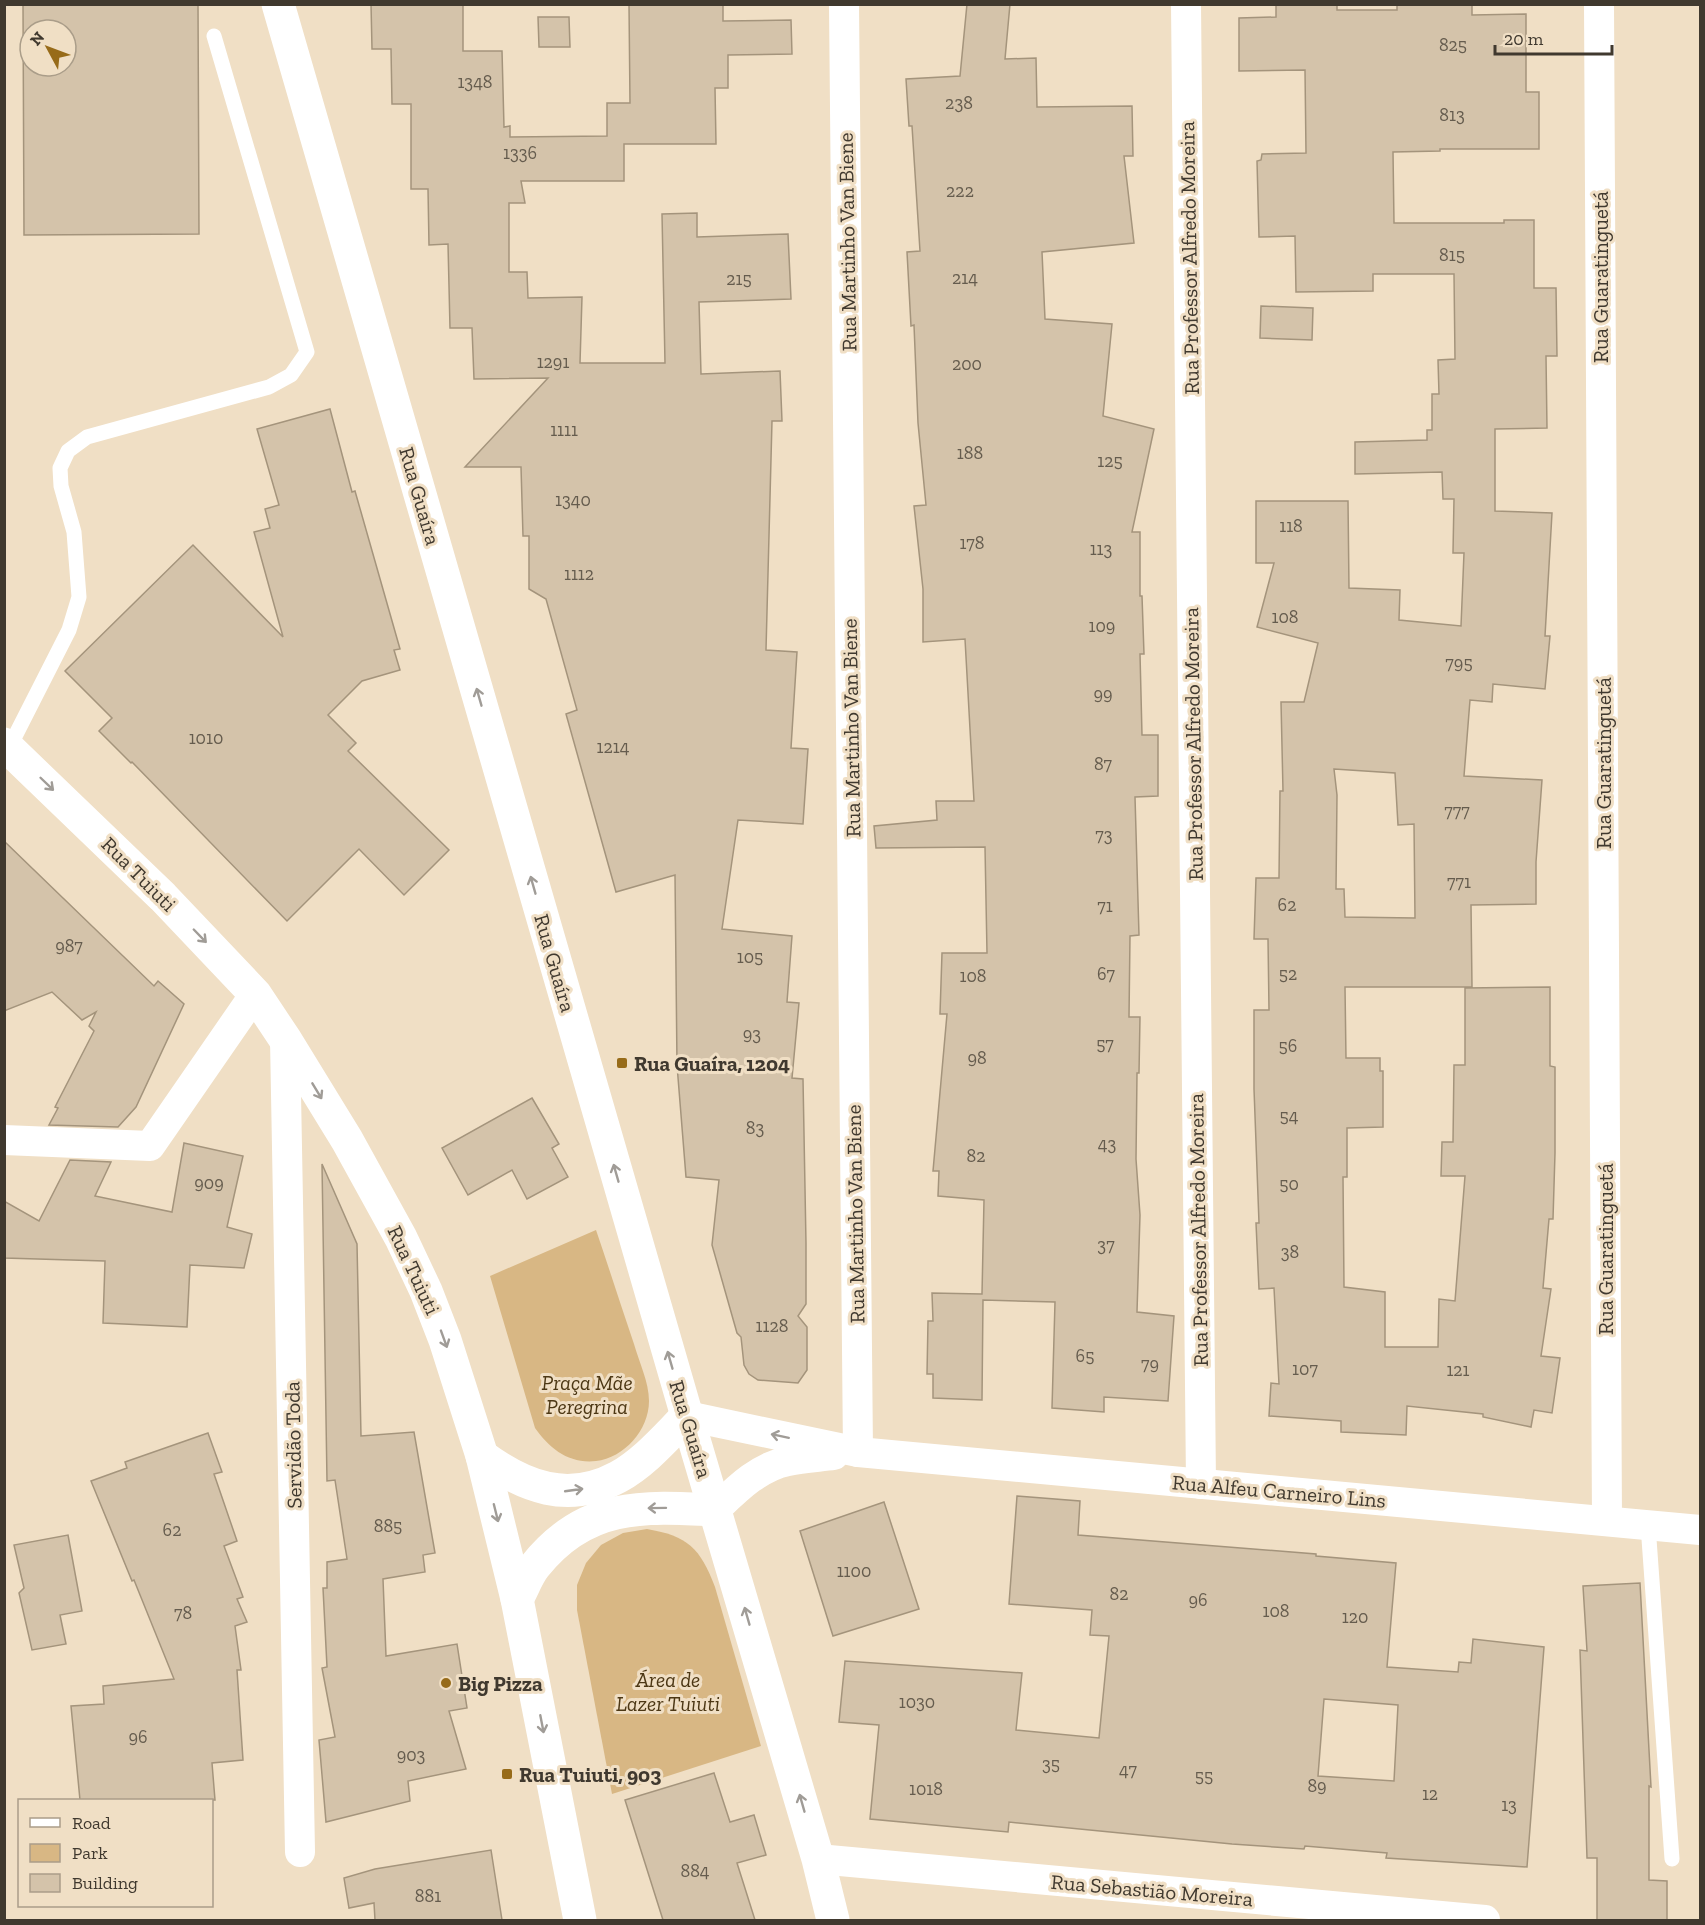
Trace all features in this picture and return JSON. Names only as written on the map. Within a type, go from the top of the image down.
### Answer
[{"type":"main road","name":"Rua Guaíra","points":[[278,4],[687,1416],[818,1859],[833,1920]]},
{"type":"main road","name":"Rua Tuiuti","points":[[7,746],[163,897],[255,994],[285,1039],[375,1188],[426,1291],[445,1340],[482,1456],[517,1599],[580,1920]]},
{"type":"main road","points":[[482,1456],[506,1474],[533,1486],[562,1491],[591,1487],[618,1477],[634,1466],[687,1416]]},
{"type":"main road","points":[[517,1599],[533,1568],[556,1543],[585,1523],[618,1511],[652,1508],[716,1510]]},
{"type":"street","name":"Rua Martinho Van Biene","points":[[844,4],[858,1452]]},
{"type":"street","name":"Rua Professor Alfredo Moreira","points":[[1186,4],[1200,1484]]},
{"type":"street","name":"Rua Guaratinguetá","points":[[1599,4],[1606,1521]]},
{"type":"street","points":[[4,1140],[150,1146],[255,994]]},
{"type":"street","name":"Servidão Toda","points":[[285,1039],[300,1852]]},
{"type":"street","name":"Rua Alfeu Carneiro Lins","points":[[687,1416],[858,1452],[1701,1530]]},
{"type":"street","name":"Rua Alfeu Carneiro Lins","points":[[716,1510],[741,1485],[761,1471],[785,1461],[858,1452]]},
{"type":"street","name":"Rua Sebastião Moreira","points":[[818,1859],[1485,1920]]},
{"type":"lane","points":[[7,746],[69,630],[79,597],[74,532],[61,486],[60,468],[68,451],[87,437],[269,387],[291,375],[308,352],[214,36]]},
{"type":"lane","points":[[1648,1525],[1672,1859]]},
{"type":"green space","name":"Praça Mãe Peregrina","points":[[596,1230],[643,1372],[649,1401],[645,1422],[633,1441],[606,1459],[586,1461],[561,1454],[535,1428],[490,1276]]},
{"type":"green space","name":"Área de Lazer Tuiuti","points":[[647,1529],[683,1540],[698,1553],[704,1562],[715,1587],[761,1746],[612,1794],[577,1610],[577,1585],[586,1563],[601,1545],[623,1533]]},
{"type":"building","points":[[23,4],[198,4],[199,234],[24,235],[23,78],[78,78],[78,18],[23,18]]},
{"type":"building","points":[[371,4],[463,4],[463,51],[502,51],[504,127],[510,126],[510,137],[607,136],[607,103],[630,103],[629,4],[723,4],[723,21],[791,20],[792,54],[728,55],[728,88],[715,88],[716,144],[624,144],[624,181],[521,181],[525,203],[509,203],[509,272],[527,272],[528,298],[582,297],[580,363],[665,363],[662,214],[697,213],[697,237],[788,234],[791,299],[699,302],[701,374],[780,371],[782,421],[772,421],[766,650],[797,652],[791,748],[808,749],[803,824],[738,820],[722,929],[792,936],[787,1002],[799,1003],[792,1078],[803,1079],[806,1243],[806,1304],[798,1316],[807,1327],[807,1370],[798,1383],[758,1380],[749,1374],[744,1365],[741,1337],[737,1333],[712,1245],[719,1180],[686,1177],[677,1065],[675,875],[616,892],[566,714],[577,710],[546,599],[529,589],[529,536],[523,536],[521,467],[465,467],[548,378],[474,379],[472,328],[450,328],[448,244],[429,245],[428,189],[411,189],[411,104],[392,104],[391,49],[372,49]]},
{"type":"building","points":[[967,4],[1010,4],[1005,59],[1036,58],[1037,107],[1132,106],[1133,156],[1124,156],[1134,243],[1042,252],[1045,319],[1112,324],[1103,416],[1154,429],[1132,532],[1140,532],[1140,596],[1142,596],[1144,654],[1140,654],[1142,735],[1158,735],[1158,796],[1135,797],[1139,935],[1130,936],[1129,1017],[1140,1017],[1136,1159],[1140,1215],[1137,1312],[1174,1316],[1168,1401],[1104,1397],[1104,1412],[1052,1408],[1055,1302],[983,1300],[982,1400],[933,1398],[933,1374],[927,1374],[928,1321],[933,1321],[932,1293],[982,1294],[984,1200],[938,1196],[939,1171],[933,1171],[947,1014],[940,1014],[942,953],[987,953],[985,847],[876,848],[874,826],[937,820],[936,801],[974,801],[965,639],[923,642],[923,589],[914,506],[926,505],[918,423],[914,325],[911,326],[907,252],[920,251],[912,126],[909,126],[906,79],[960,76]]},
{"type":"building","points":[[1276,4],[1337,4],[1337,10],[1397,10],[1397,4],[1472,4],[1472,15],[1526,14],[1526,92],[1539,92],[1539,149],[1440,149],[1440,151],[1393,152],[1394,223],[1504,223],[1504,220],[1534,220],[1534,288],[1556,288],[1557,356],[1546,356],[1547,428],[1495,429],[1495,511],[1552,513],[1545,636],[1550,636],[1545,689],[1493,684],[1492,702],[1470,700],[1464,776],[1542,780],[1536,862],[1536,904],[1471,905],[1472,987],[1345,987],[1346,1058],[1380,1058],[1380,1071],[1383,1071],[1383,1127],[1347,1128],[1347,1177],[1343,1177],[1344,1287],[1385,1292],[1385,1347],[1438,1347],[1439,1299],[1455,1301],[1465,1176],[1441,1176],[1442,1142],[1453,1142],[1454,1065],[1465,1065],[1465,988],[1550,987],[1550,1066],[1555,1067],[1555,1153],[1553,1219],[1549,1219],[1543,1288],[1551,1289],[1541,1356],[1560,1358],[1552,1413],[1534,1410],[1531,1427],[1483,1417],[1483,1414],[1407,1406],[1406,1435],[1341,1432],[1341,1421],[1269,1416],[1271,1383],[1279,1384],[1274,1288],[1259,1289],[1256,1223],[1259,1223],[1254,1089],[1254,1010],[1269,1010],[1268,939],[1254,939],[1256,878],[1279,878],[1280,791],[1283,791],[1281,702],[1304,702],[1318,643],[1257,627],[1274,563],[1256,563],[1256,501],[1348,501],[1349,588],[1400,590],[1399,620],[1461,626],[1464,553],[1453,553],[1454,499],[1443,499],[1442,472],[1355,474],[1355,442],[1427,440],[1427,430],[1432,430],[1432,394],[1439,394],[1438,360],[1455,359],[1454,274],[1373,274],[1373,291],[1296,292],[1295,236],[1259,237],[1257,161],[1261,160],[1262,154],[1306,153],[1305,70],[1239,71],[1239,18],[1276,17]],"holes":[[[1334,769],[1395,773],[1398,825],[1414,824],[1415,918],[1345,917],[1344,889],[1336,889],[1337,795]]]},
{"type":"building","points":[[538,17],[569,17],[570,47],[539,47]]},
{"type":"building","points":[[1261,306],[1313,308],[1312,340],[1260,338]]},
{"type":"building","points":[[330,409],[352,492],[355,491],[400,649],[394,650],[400,670],[362,681],[328,715],[356,743],[348,751],[449,850],[404,895],[359,849],[287,921],[99,731],[112,718],[65,671],[193,545],[283,637],[254,532],[270,528],[265,509],[279,505],[257,429]]},
{"type":"building","points":[[4,841],[154,986],[158,981],[184,1004],[136,1107],[118,1127],[49,1125],[58,1108],[55,1107],[94,1031],[89,1026],[96,1012],[82,1020],[52,992],[4,1011]]},
{"type":"building","points":[[532,1098],[559,1144],[552,1148],[568,1177],[527,1199],[512,1170],[468,1195],[442,1148]]},
{"type":"building","points":[[184,1143],[243,1156],[227,1227],[252,1234],[244,1268],[190,1265],[187,1327],[103,1323],[105,1261],[4,1258],[4,1201],[39,1221],[70,1160],[111,1162],[95,1196],[172,1212]]},
{"type":"building","points":[[322,1164],[357,1244],[361,1436],[414,1432],[435,1553],[423,1555],[425,1572],[383,1579],[386,1656],[457,1644],[467,1708],[449,1711],[466,1769],[408,1781],[410,1801],[326,1822],[319,1740],[335,1737],[322,1668],[327,1667],[323,1588],[327,1588],[327,1562],[347,1559],[335,1480],[327,1481]]},
{"type":"building","points":[[208,1433],[222,1472],[214,1474],[237,1541],[224,1546],[243,1597],[237,1599],[247,1622],[235,1626],[241,1670],[237,1670],[243,1760],[212,1763],[215,1800],[80,1799],[71,1706],[104,1704],[103,1686],[174,1679],[91,1481],[127,1468],[125,1462]]},
{"type":"building","points":[[1017,1496],[1080,1501],[1078,1535],[1316,1554],[1316,1556],[1396,1563],[1387,1667],[1458,1672],[1459,1662],[1471,1663],[1473,1639],[1544,1647],[1527,1867],[1386,1858],[1387,1853],[1305,1846],[1304,1849],[1232,1844],[1009,1822],[1008,1832],[870,1819],[879,1725],[839,1722],[845,1661],[1022,1673],[1016,1730],[1099,1738],[1109,1636],[1090,1635],[1092,1610],[1009,1604]],"holes":[[[1324,1699],[1398,1705],[1394,1781],[1318,1776]]]},
{"type":"building","points":[[884,1502],[919,1609],[833,1636],[800,1531]]},
{"type":"building","points":[[68,1535],[82,1611],[60,1615],[66,1644],[32,1650],[19,1593],[24,1588],[14,1545]]},
{"type":"building","points":[[1640,1583],[1651,1787],[1649,1786],[1649,1880],[1667,1881],[1667,1920],[1597,1920],[1597,1858],[1587,1858],[1580,1650],[1587,1651],[1583,1586]]},
{"type":"building","points":[[714,1773],[730,1822],[754,1815],[766,1855],[737,1863],[755,1920],[663,1920],[625,1800]]},
{"type":"building","points":[[491,1850],[502,1920],[375,1920],[374,1903],[349,1908],[344,1878],[375,1869]]},
{"type":"place","name":"Rua Guaíra, 1204","points":[[622,1063]]},
{"type":"place","name":"Big Pizza","points":[[446,1683]]},
{"type":"place","name":"Rua Tuiuti, 903","points":[[507,1774]]}]
